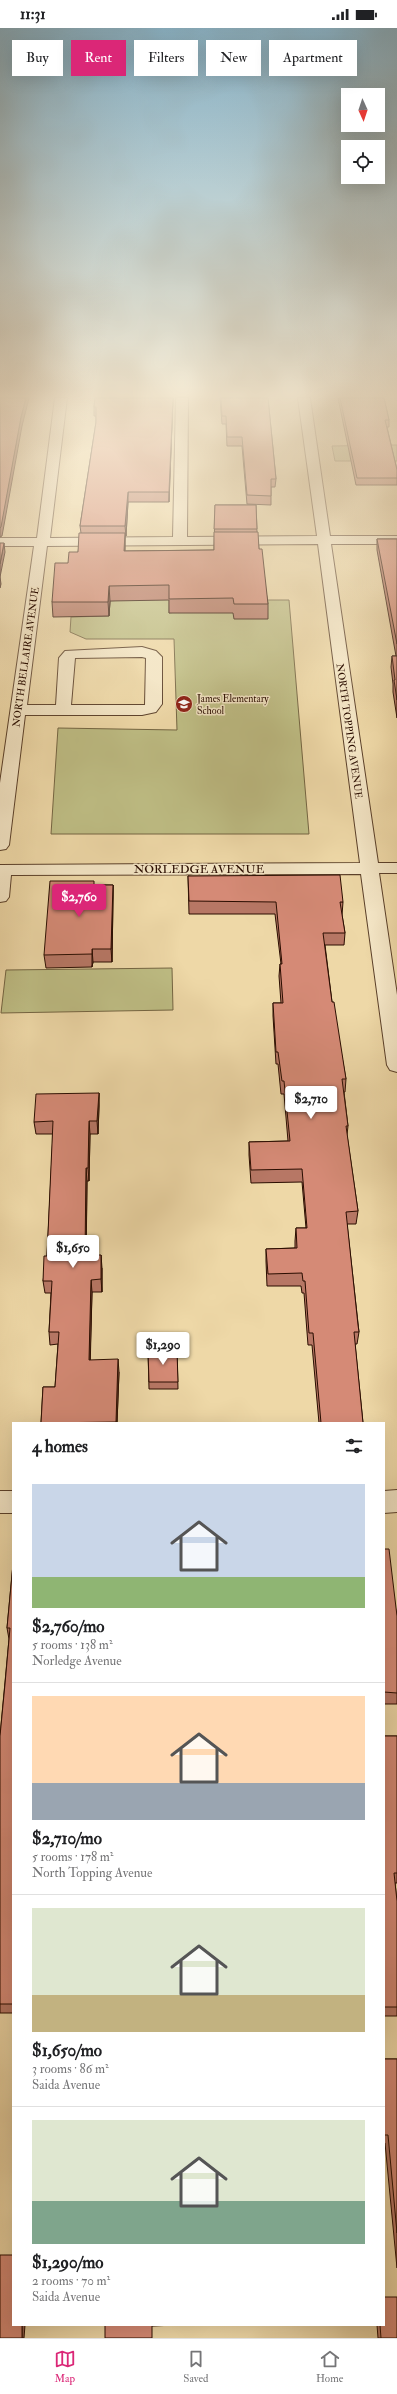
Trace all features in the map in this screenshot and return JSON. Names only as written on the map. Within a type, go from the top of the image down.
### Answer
[{"type":"street","name":"NORTH BELLAIRE AVENUE","points":[[0,845],[47,506]]},
{"type":"street","points":[[180,506],[180,541]]},
{"type":"street","name":"NORTH TOPPING AVENUE","points":[[319,506],[397,1065]]},
{"type":"street","points":[[0,542],[397,540]]},
{"type":"street","points":[[18,710],[63,710],[150,709],[154,704],[154,657],[151,654],[142,652],[70,654],[67,658],[63,710]]},
{"type":"street","name":"NORLEDGE AVENUE","points":[[2,870],[397,868]]},
{"type":"street","points":[[0,897],[2,870]]},
{"type":"street","points":[[0,1502],[12,1502]]},
{"type":"street","points":[[385,1502],[397,1502]]},
{"type":"shaded area","points":[[169,596],[169,613],[265,600],[289,600],[309,834],[51,834],[58,728],[177,730],[174,639],[86,639],[70,632],[71,617],[109,616],[110,601]]},
{"type":"shaded area","points":[[172,968],[173,1010],[1,1013],[6,970]]},
{"type":"building","points":[[0,506],[5,506],[1,527],[0,528]]},
{"type":"building","points":[[83,506],[127,506],[125,526],[80,526]]},
{"type":"building","points":[[215,506],[256,506],[257,529],[214,529]]},
{"type":"building","points":[[214,532],[258,532],[259,549],[262,549],[268,604],[234,604],[233,598],[169,599],[169,585],[109,586],[108,602],[52,602],[55,563],[68,563],[69,552],[78,552],[79,533],[125,533],[124,551],[214,550]]},
{"type":"building","points":[[377,539],[397,539],[397,644]]},
{"type":"building","points":[[0,543],[4,543],[0,564]]},
{"type":"building","points":[[392,656],[397,656],[397,700],[394,680]]},
{"type":"building","points":[[340,875],[343,902],[340,902],[345,933],[323,933],[332,1002],[334,1002],[346,1079],[342,1079],[348,1126],[346,1126],[358,1211],[346,1212],[359,1332],[354,1332],[363,1422],[321,1422],[313,1333],[309,1333],[305,1281],[303,1281],[302,1273],[268,1274],[266,1249],[297,1248],[296,1228],[307,1228],[302,1169],[251,1170],[249,1142],[290,1141],[284,1081],[282,1081],[278,1052],[276,1052],[273,1003],[283,1003],[280,964],[282,964],[276,902],[189,901],[188,876]]},
{"type":"building","points":[[50,881],[94,881],[94,885],[113,885],[111,949],[92,949],[92,954],[44,955]]},
{"type":"building","points":[[99,1093],[97,1121],[89,1121],[88,1168],[86,1168],[85,1255],[101,1255],[101,1279],[91,1280],[89,1360],[118,1359],[116,1422],[41,1422],[43,1387],[55,1387],[59,1332],[49,1332],[52,1281],[43,1281],[44,1256],[47,1256],[53,1121],[34,1122],[36,1094]]},
{"type":"building","points":[[148,1351],[177,1351],[178,1382],[149,1382]]},
{"type":"building","points":[[385,1549],[389,1549],[397,1616],[397,1693],[385,1692]]},
{"type":"building","points":[[12,1575],[12,2004],[0,2004],[0,1736],[10,1628],[7,1628]]},
{"type":"building","points":[[385,1736],[397,1736],[397,1873],[394,1873],[397,1901],[397,2007],[385,2007]]},
{"type":"building","points":[[385,2059],[397,2059],[397,2233],[388,2135],[385,2135]]},
{"type":"building","points":[[0,2255],[12,2255],[12,2326],[22,2326],[22,2338],[0,2338]]},
{"type":"building","points":[[385,2297],[397,2297],[397,2338],[381,2338],[380,2326],[385,2326]]},
{"type":"building","points":[[105,2326],[152,2326],[152,2338],[105,2338]]},
{"type":"place","name":"James Elementary School","points":[[184,704]]}]
